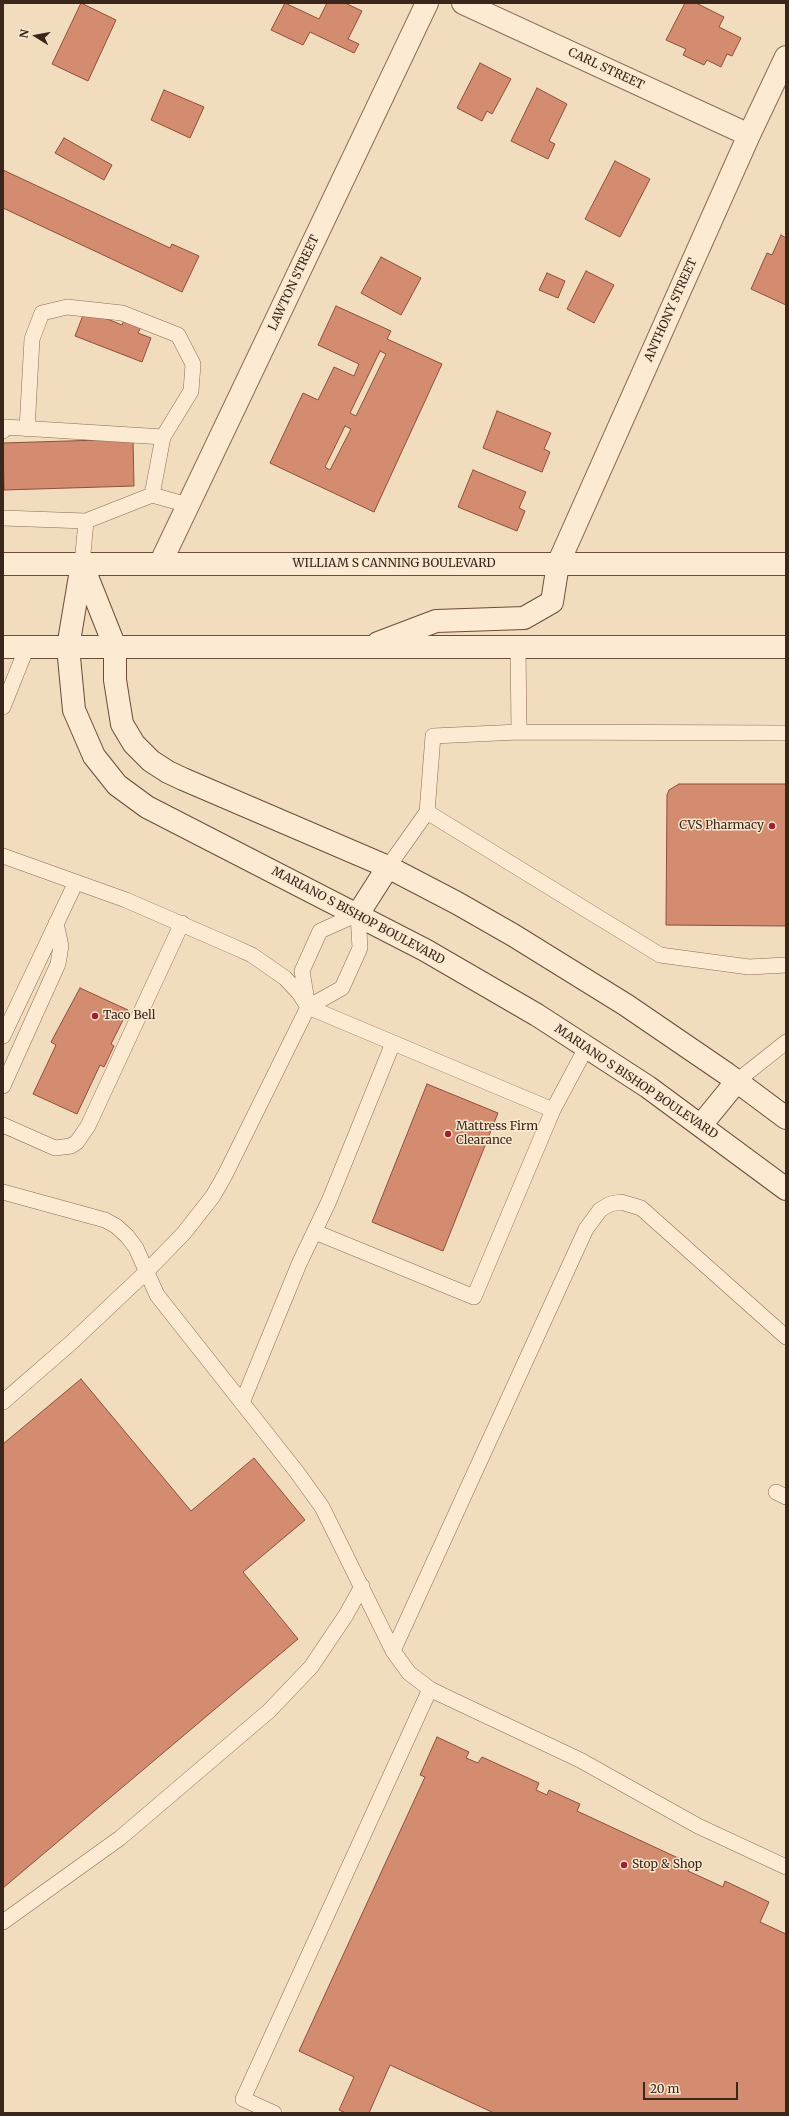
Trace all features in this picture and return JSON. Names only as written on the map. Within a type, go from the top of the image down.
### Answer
[{"type":"main road","name":"LAWTON STREET","points":[[160,564],[428,3]]},
{"type":"main road","name":"CARL STREET","points":[[463,3],[749,135]]},
{"type":"main road","name":"ANTHONY STREET","points":[[366,648],[436,621],[524,618],[552,602],[558,564],[749,135],[786,58]]},
{"type":"main road","name":"WILLIAM S CANNING BOULEVARD","points":[[3,564],[786,564]]},
{"type":"main road","points":[[82,564],[115,646],[116,680],[122,724],[134,744],[151,761],[168,772],[183,779],[388,867],[457,903],[570,969],[665,1031],[737,1081],[786,1118]]},
{"type":"main road","name":"MARIANO S BISHOP BOULEVARD","points":[[82,564],[68,647],[74,710],[94,756],[117,785],[147,807],[358,914],[484,984],[587,1046],[701,1125],[786,1189]]},
{"type":"main road","points":[[3,647],[786,647]]},
{"type":"main road","points":[[358,914],[388,867]]},
{"type":"main road","points":[[701,1125],[737,1081]]},
{"type":"lane","points":[[27,429],[32,339],[42,313],[67,307],[122,313],[178,335],[193,364],[191,391],[163,437],[152,495]]},
{"type":"lane","points":[[3,431],[5,427],[163,437]]},
{"type":"lane","points":[[3,518],[86,521],[152,495],[188,505]]},
{"type":"lane","points":[[82,564],[86,521]]},
{"type":"lane","points":[[3,707],[27,647]]},
{"type":"lane","points":[[518,647],[519,732]]},
{"type":"lane","points":[[388,867],[427,812],[433,736],[519,732],[786,733]]},
{"type":"lane","points":[[427,812],[660,955],[749,967],[786,965]]},
{"type":"lane","points":[[3,856],[76,882],[182,923],[232,946],[269,966],[285,978],[308,1007],[553,1110]]},
{"type":"lane","points":[[3,1036],[76,882]]},
{"type":"lane","points":[[3,1402],[72,1342],[145,1273],[184,1233],[213,1196],[225,1176],[308,1007],[342,988],[360,948],[358,914],[320,931],[302,971],[308,1007]]},
{"type":"lane","points":[[3,1086],[58,964],[61,946],[56,923]]},
{"type":"lane","points":[[3,1125],[55,1148],[71,1146],[77,1142],[88,1126],[182,923]]},
{"type":"lane","points":[[737,1081],[786,1042]]},
{"type":"lane","points":[[242,1404],[299,1264],[329,1201],[393,1043]]},
{"type":"lane","points":[[315,1232],[474,1297],[553,1110],[587,1046]]},
{"type":"lane","points":[[3,1192],[70,1209],[104,1220],[116,1226],[136,1248],[145,1273],[157,1295],[314,1495],[329,1519],[393,1651],[409,1673],[430,1689],[580,1760],[698,1826],[786,1867]]},
{"type":"lane","points":[[393,1651],[586,1229],[600,1210],[610,1204],[621,1202],[641,1208],[786,1338]]},
{"type":"lane","points":[[3,1922],[120,1838],[269,1712],[311,1667],[346,1614],[362,1586]]},
{"type":"lane","points":[[274,2113],[243,2099],[430,1689]]},
{"type":"building","points":[[81,3],[116,20],[88,81],[52,64]]},
{"type":"building","points":[[285,3],[319,19],[327,3],[345,3],[362,11],[348,39],[359,44],[354,53],[310,32],[303,45],[271,30]]},
{"type":"building","points":[[685,3],[696,3],[724,17],[719,27],[741,38],[732,56],[727,54],[721,67],[707,60],[704,65],[683,55],[686,49],[666,40]]},
{"type":"building","points":[[480,63],[511,79],[492,114],[487,111],[482,121],[457,108]]},
{"type":"building","points":[[537,88],[567,104],[549,141],[555,144],[548,159],[511,141]]},
{"type":"building","points":[[164,90],[204,107],[190,138],[151,120]]},
{"type":"building","points":[[64,138],[112,165],[104,180],[55,153]]},
{"type":"building","points":[[615,161],[650,179],[620,237],[585,219]]},
{"type":"building","points":[[3,170],[170,248],[172,244],[199,256],[182,292],[3,208]]},
{"type":"building","points":[[781,235],[786,238],[786,305],[751,289],[767,253],[772,255]]},
{"type":"building","points":[[381,257],[421,278],[401,315],[361,293]]},
{"type":"building","points":[[586,271],[614,285],[594,323],[567,309]]},
{"type":"building","points":[[547,273],[565,281],[558,298],[539,290]]},
{"type":"building","points":[[336,306],[391,331],[387,339],[442,364],[374,512],[270,463],[303,393],[318,400],[334,367],[354,376],[359,364],[318,345]],"holes":[[[380,351],[386,354],[356,416],[350,413]],[[345,426],[351,429],[330,470],[325,467]]]},
{"type":"building","points":[[85,310],[122,325],[125,318],[142,325],[138,333],[151,338],[142,362],[75,336]]},
{"type":"building","points":[[497,411],[551,433],[544,449],[550,452],[542,472],[483,448]]},
{"type":"building","points":[[133,439],[134,486],[4,490],[3,443]]},
{"type":"building","points":[[473,470],[526,492],[519,508],[525,511],[517,531],[458,507]]},
{"type":"building","points":[[679,784],[786,784],[786,926],[666,925],[667,795],[669,790]]},
{"type":"building","points":[[80,988],[128,1010],[111,1044],[114,1046],[104,1067],[100,1065],[77,1114],[33,1094],[56,1045],[51,1042]]},
{"type":"building","points":[[427,1084],[498,1113],[443,1251],[372,1222]]},
{"type":"building","points":[[81,1379],[191,1511],[254,1458],[305,1520],[243,1572],[298,1639],[3,1888],[3,1444]]},
{"type":"building","points":[[437,1737],[469,1752],[466,1758],[478,1763],[482,1757],[539,1783],[536,1790],[547,1795],[549,1790],[580,1804],[577,1811],[691,1864],[688,1871],[723,1887],[725,1881],[769,1902],[760,1922],[786,1934],[786,2113],[494,2113],[390,2065],[369,2113],[346,2113],[339,2110],[354,2077],[299,2051],[425,1777],[420,1775]]},
{"type":"place","name":"CVS Pharmacy","points":[[772,826]]},
{"type":"place","name":"Taco Bell","points":[[95,1016]]},
{"type":"place","name":"Mattress Firm Clearance","points":[[448,1134]]},
{"type":"place","name":"Stop & Shop","points":[[624,1865]]}]
